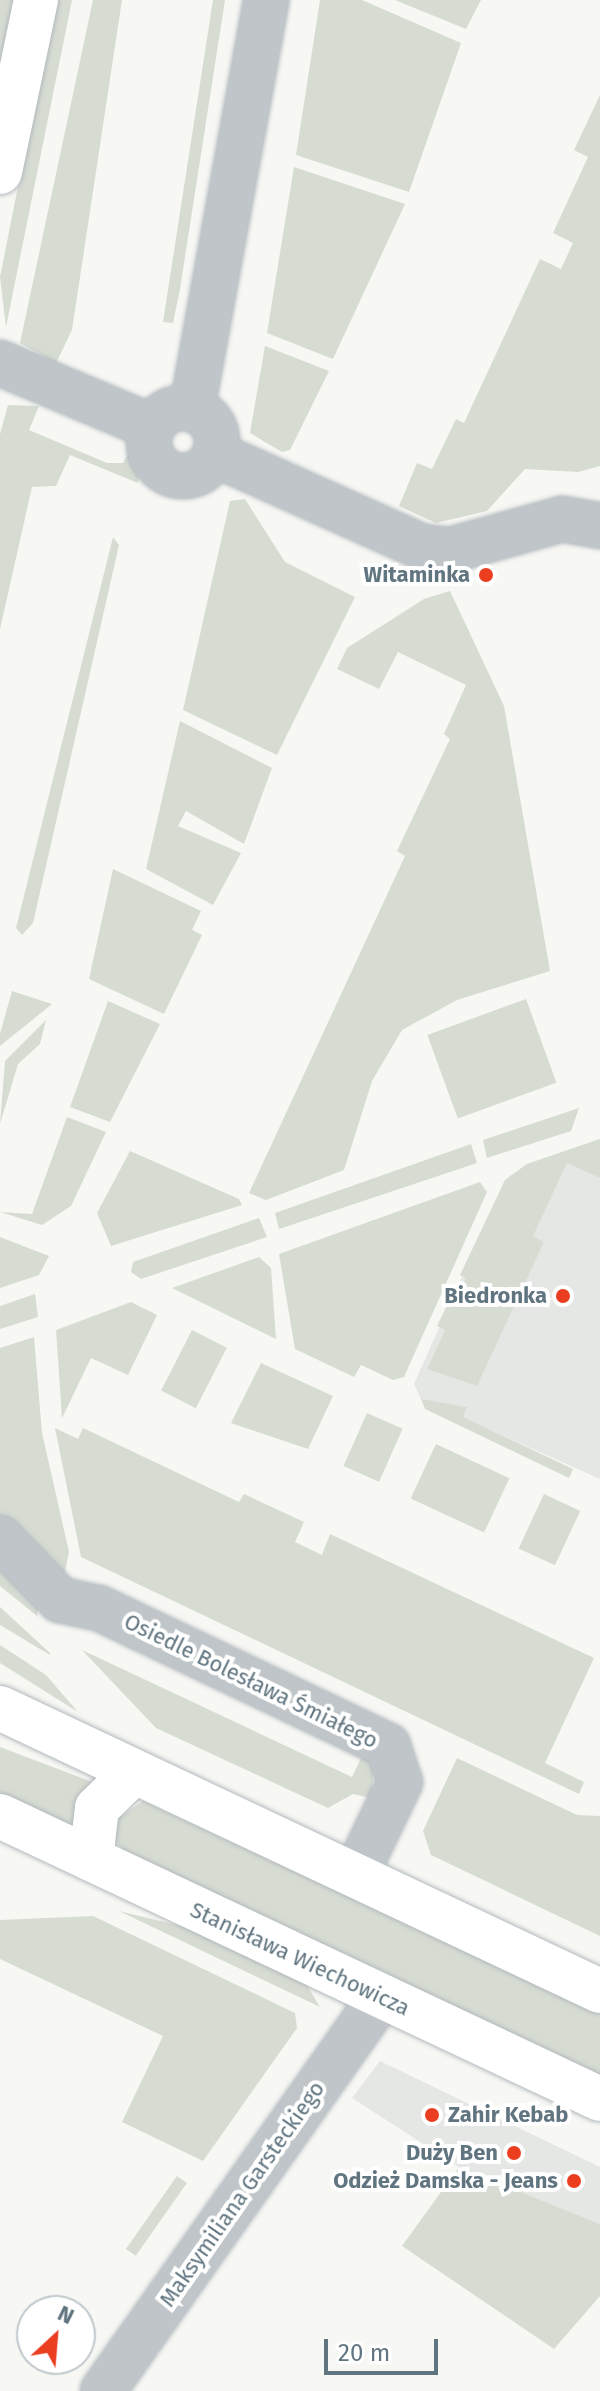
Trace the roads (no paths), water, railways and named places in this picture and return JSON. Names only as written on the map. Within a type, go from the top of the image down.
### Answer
[{"type":"street","points":[[0,172],[36,0]]},
{"type":"street","points":[[192,409],[266,0]]},
{"type":"street","points":[[0,363],[152,427]]},
{"type":"street","points":[[192,409],[212,424],[215,454],[196,473],[169,472],[150,450],[152,427],[169,411],[192,409]]},
{"type":"street","points":[[215,454],[422,547],[451,550],[562,519],[600,526]]},
{"type":"street","name":"Osiedle Bolesława Śmiałego","points":[[0,1538],[60,1600],[99,1608],[388,1746],[400,1782],[355,1876]]},
{"type":"street","points":[[0,1708],[600,1991]]},
{"type":"street","points":[[91,1859],[97,1808],[134,1772]]},
{"type":"street","name":"Stanisława Wiechowicza","points":[[0,1816],[600,2099]]},
{"type":"street","name":"Maksymiliana Garsteckiego","points":[[103,2391],[381,1997]]},
{"type":"place","name":"Witaminka","points":[[486,575]]},
{"type":"place","name":"Biedronka","points":[[563,1296]]},
{"type":"place","name":"Zahir Kebab","points":[[432,2115]]},
{"type":"place","name":"Duży Ben","points":[[514,2153]]},
{"type":"place","name":"Odzież Damska - Jeans","points":[[574,2181]]}]
